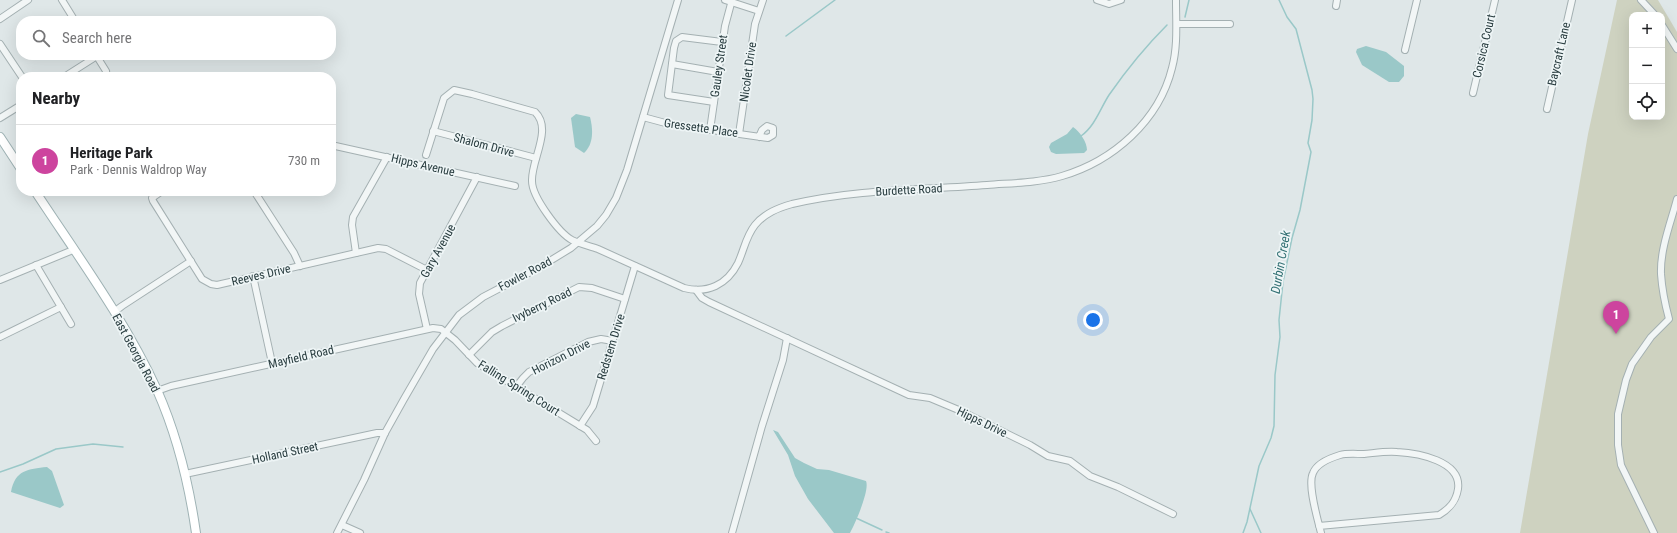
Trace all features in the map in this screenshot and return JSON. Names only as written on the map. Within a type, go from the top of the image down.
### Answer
[{"type":"main road","points":[[0,137],[16,161]]},
{"type":"main road","name":"East Georgia Road","points":[[38,196],[135,346],[157,390],[172,428],[185,474],[196,533]]},
{"type":"street","points":[[0,19],[28,0]]},
{"type":"street","points":[[62,0],[72,16]]},
{"type":"street","name":"Fowler Road","points":[[337,533],[364,480],[385,433],[433,349],[459,315],[483,297],[540,267],[580,242],[606,215],[616,198],[627,170],[678,0]]},
{"type":"street","name":"Nicolet Drive","points":[[739,134],[755,24],[763,0]]},
{"type":"street","points":[[1097,0],[1109,4],[1121,0]]},
{"type":"street","name":"Burdette Road","points":[[433,131],[444,98],[454,90],[535,112],[540,116],[542,132],[532,182],[545,211],[571,239],[684,288],[696,290],[709,289],[726,280],[738,264],[747,239],[755,225],[767,214],[782,207],[823,197],[861,193],[1036,181],[1063,176],[1098,160],[1131,137],[1147,120],[1165,88],[1172,70],[1176,50],[1176,0]]},
{"type":"street","points":[[1405,50],[1417,0]]},
{"type":"street","name":"Corsica Court","points":[[1473,93],[1495,0]]},
{"type":"street","name":"Baycraft Lane","points":[[1546,109],[1572,0]]},
{"type":"street","points":[[1641,0],[1652,12]]},
{"type":"street","points":[[729,1],[759,11]]},
{"type":"street","name":"Gauley Street","points":[[710,130],[729,1]]},
{"type":"street","points":[[1177,24],[1230,24]]},
{"type":"street","points":[[1665,30],[1677,49]]},
{"type":"street","points":[[714,102],[668,95],[672,64],[676,41],[682,37],[722,42]]},
{"type":"street","points":[[0,44],[19,72]]},
{"type":"street","points":[[71,72],[89,60]]},
{"type":"street","points":[[99,60],[106,71]]},
{"type":"street","points":[[672,64],[718,72]]},
{"type":"street","points":[[0,118],[16,108]]},
{"type":"street","name":"Gressette Place","points":[[643,117],[669,124],[759,137]]},
{"type":"street","points":[[426,155],[433,131]]},
{"type":"street","name":"Shalom Drive","points":[[433,131],[536,158]]},
{"type":"street","name":"Hipps Avenue","points":[[336,146],[515,186]]},
{"type":"street","points":[[356,253],[352,225],[353,217],[387,157]]},
{"type":"street","name":"Gary Avenue","points":[[427,329],[419,294],[420,283],[477,177]]},
{"type":"street","name":"Reeves Drive","points":[[155,196],[152,198],[202,279],[211,284],[217,285],[378,248],[386,249],[427,270]]},
{"type":"street","points":[[257,196],[294,253],[300,266]]},
{"type":"street","points":[[1654,533],[1621,465],[1618,445],[1618,414],[1626,380],[1632,364],[1651,337],[1669,319],[1665,305],[1661,268],[1664,246],[1677,198]]},
{"type":"street","points":[[0,280],[73,250]]},
{"type":"street","points":[[114,312],[191,261]]},
{"type":"street","points":[[36,265],[71,324]]},
{"type":"street","name":"Redstem Drive","points":[[580,426],[593,406],[636,266]]},
{"type":"street","points":[[253,276],[272,363]]},
{"type":"street","name":"Ivyberry Road","points":[[469,355],[492,332],[579,287],[592,288],[626,299]]},
{"type":"street","name":"Hipps Drive","points":[[696,290],[702,298],[709,302],[909,395],[930,398],[961,411],[1030,445],[1048,456],[1070,461],[1090,476],[1118,487],[1173,514]]},
{"type":"street","points":[[0,337],[61,307]]},
{"type":"street","name":"Mayfield Road","points":[[157,390],[427,329],[433,328],[445,332]]},
{"type":"street","name":"Falling Spring Court","points":[[445,332],[460,344],[478,363],[591,433],[596,442]]},
{"type":"street","points":[[732,533],[762,426],[783,360],[787,338]]},
{"type":"street","name":"Horizon Drive","points":[[516,387],[529,372],[588,342],[600,339],[613,341]]},
{"type":"street","name":"Holland Street","points":[[185,474],[377,433],[385,433]]},
{"type":"street","points":[[1319,526],[1439,515],[1448,510],[1456,496],[1458,487],[1456,478],[1451,469],[1440,462],[1422,456],[1397,452],[1341,454],[1327,460],[1317,467],[1312,474],[1312,493],[1319,526],[1321,533]]},
{"type":"street","points":[[342,525],[360,533]]},
{"type":"green space","points":[[1617,0],[1658,0],[1677,32],[1677,533],[1520,533],[1588,134]]},
{"type":"water","points":[[1366,46],[1386,52],[1404,66],[1404,76],[1399,82],[1389,82],[1362,65],[1356,52],[1357,49]]},
{"type":"water","points":[[576,114],[590,117],[592,136],[590,145],[584,153],[575,147],[571,118]]},
{"type":"water","points":[[1073,127],[1083,137],[1087,150],[1084,153],[1056,154],[1051,152],[1049,147],[1051,143],[1067,134]]},
{"type":"water","points":[[773,430],[778,432],[795,458],[804,463],[817,469],[829,470],[866,481],[867,485],[864,499],[850,533],[834,533],[808,499],[795,476],[788,455]]},
{"type":"water","points":[[47,467],[52,471],[64,505],[60,508],[11,492],[16,479],[23,472]]},
{"type":"waterway","points":[[786,36],[835,0]]},
{"type":"waterway","points":[[1185,17],[1189,0]]},
{"type":"waterway","name":"Durbin Creek","points":[[1243,533],[1247,522],[1259,466],[1271,438],[1274,426],[1275,375],[1280,337],[1279,320],[1283,282],[1292,238],[1300,210],[1311,152],[1308,143],[1312,120],[1312,90],[1296,29],[1287,17],[1279,0]]},
{"type":"waterway","points":[[1081,136],[1094,122],[1109,95],[1129,68],[1167,25]]},
{"type":"waterway","points":[[0,472],[23,464],[56,449],[93,444],[123,447]]},
{"type":"waterway","points":[[1250,509],[1261,533]]},
{"type":"waterway","points":[[856,518],[882,530]]},
{"type":"place","name":"Heritage Park","points":[[1616,334]]}]
